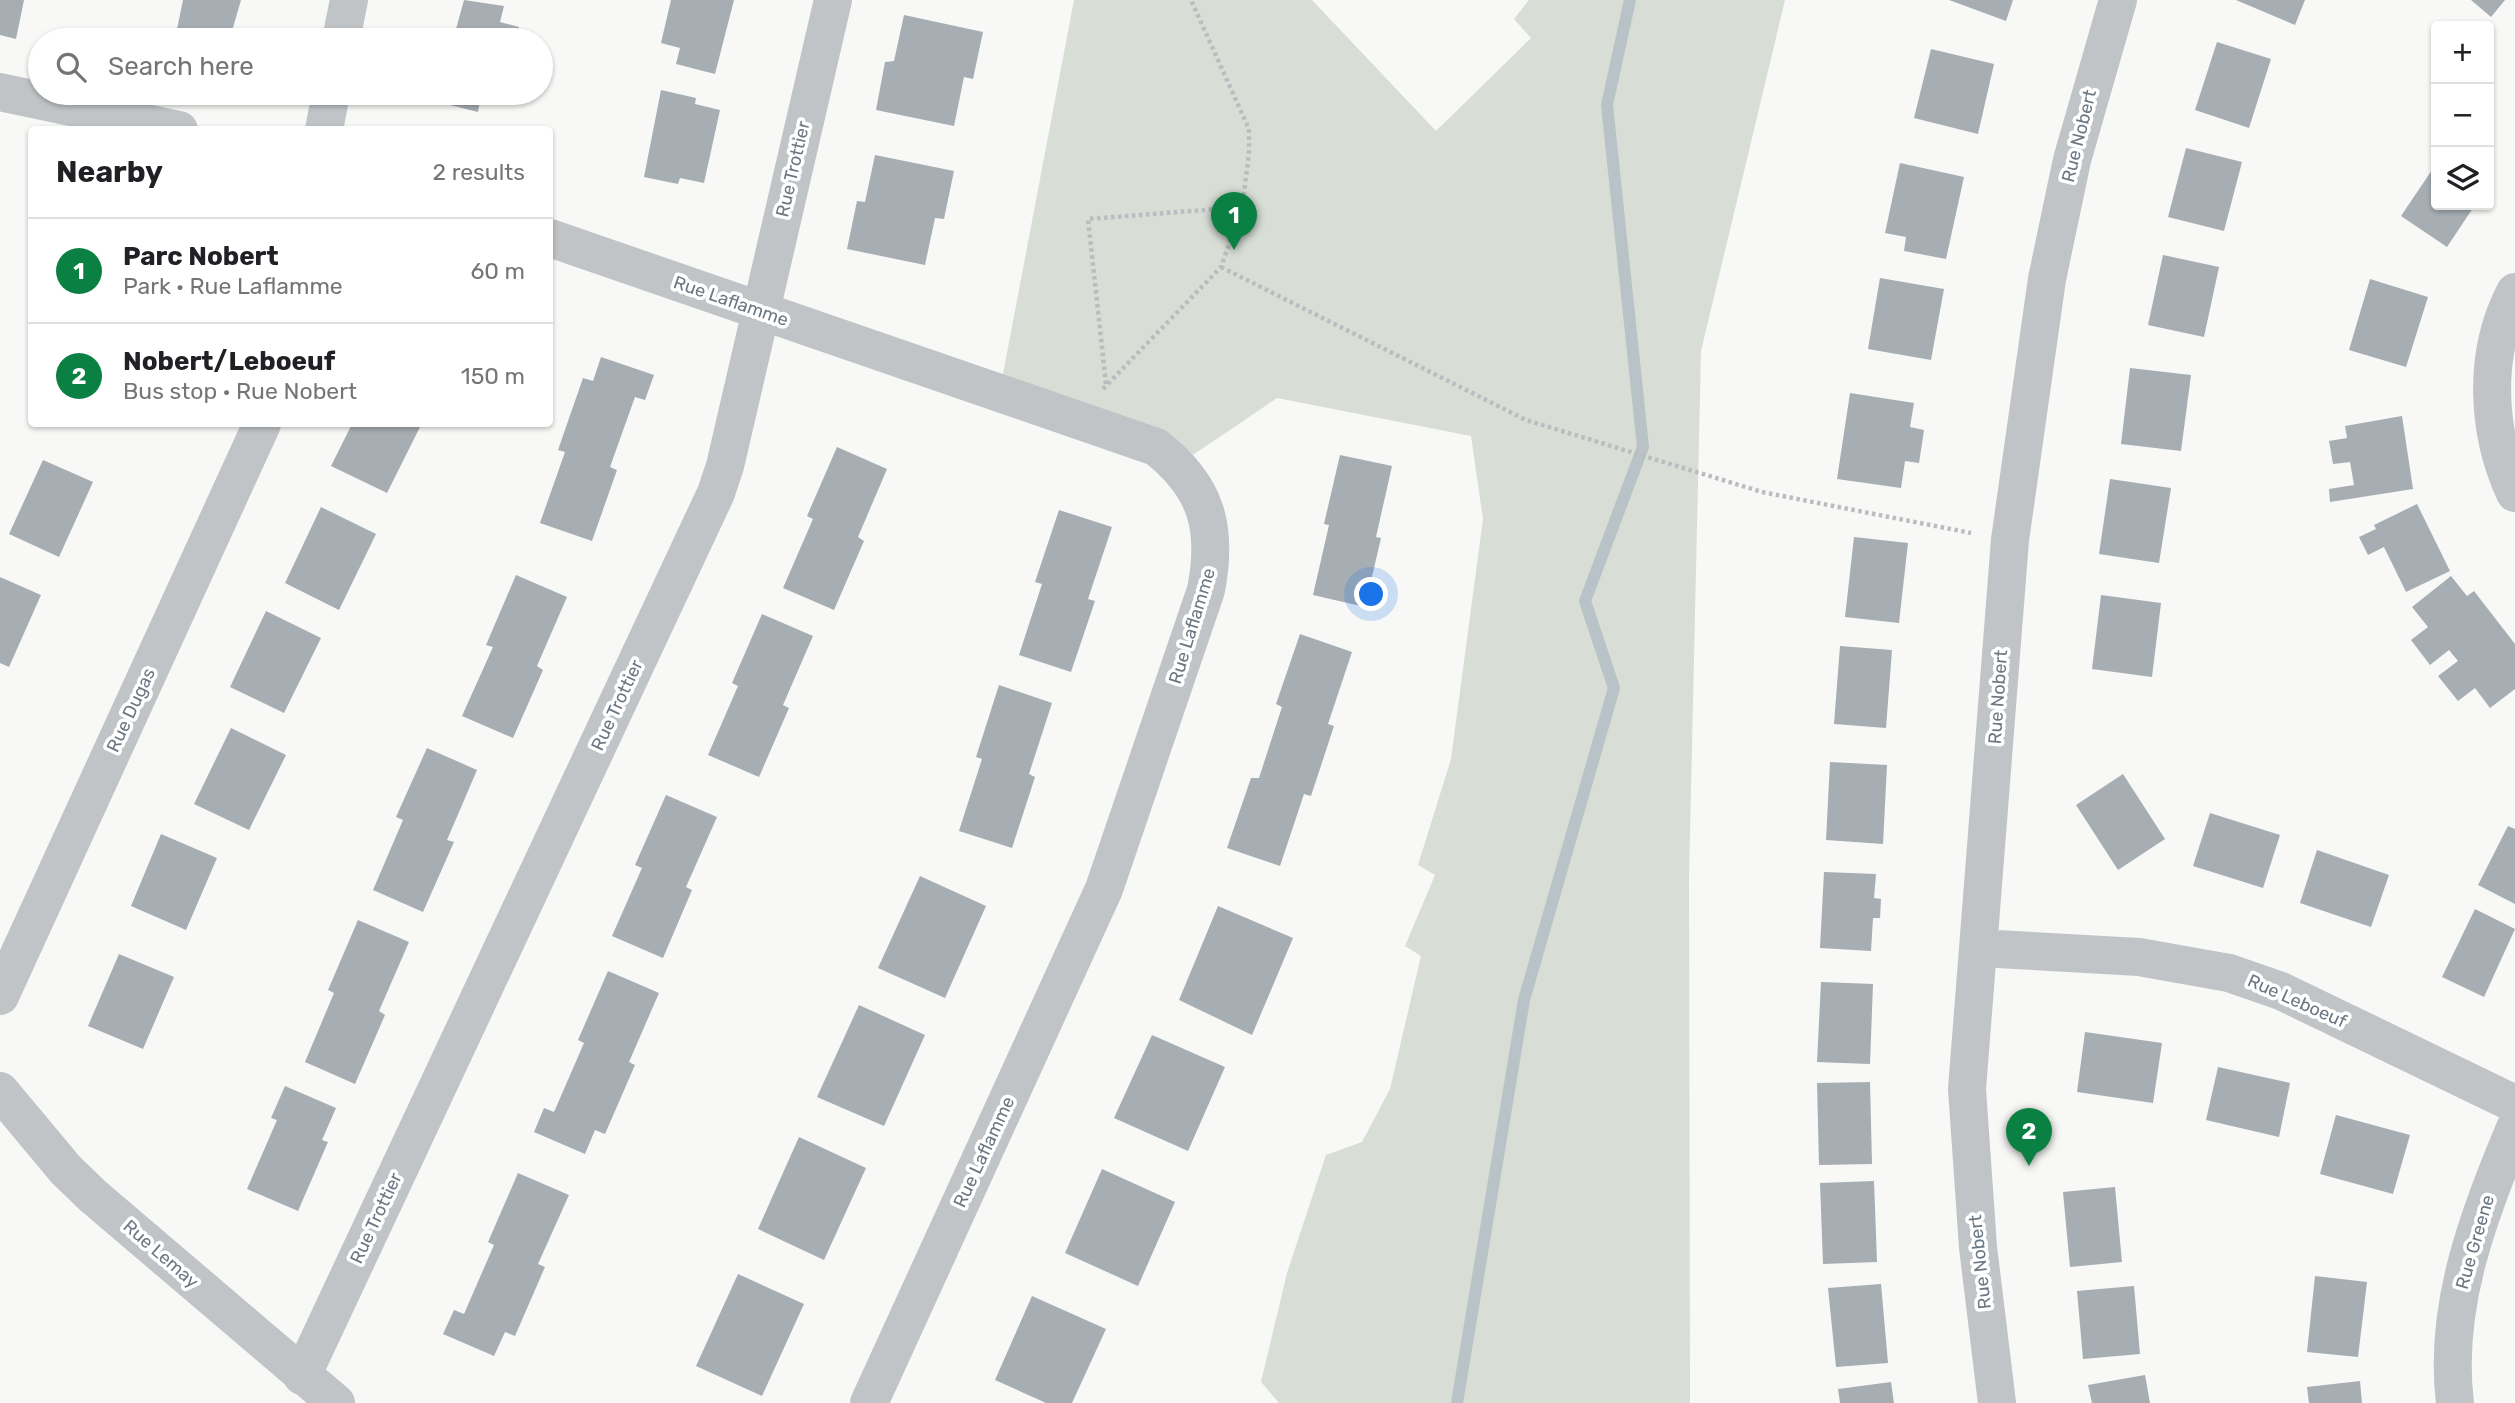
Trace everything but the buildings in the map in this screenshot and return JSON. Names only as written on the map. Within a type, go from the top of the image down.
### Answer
[{"type":"street","points":[[343,28],[349,0]]},
{"type":"street","name":"Rue Trottier","points":[[302,1376],[716,493],[725,466],[833,0]]},
{"type":"street","name":"Rue Nobert","points":[[1997,1403],[1978,1247],[1967,1089],[2010,540],[2047,279],[2072,160],[2118,0]]},
{"type":"street","points":[[0,92],[28,98]]},
{"type":"street","points":[[61,105],[160,126]]},
{"type":"street","points":[[325,126],[329,105]]},
{"type":"street","name":"Rue Laflamme","points":[[553,239],[1156,447],[1178,465],[1196,490],[1210,523],[1212,557],[1206,590],[1104,889],[869,1403]]},
{"type":"street","points":[[2515,292],[2500,326],[2493,362],[2492,400],[2504,469],[2515,493]]},
{"type":"street","name":"Rue Dugas","points":[[0,996],[261,427]]},
{"type":"street","name":"Rue Leboeuf","points":[[1979,948],[2139,957],[2229,972],[2281,991],[2515,1104]]},
{"type":"street","name":"Rue Lemay","points":[[0,1091],[66,1170],[93,1196],[336,1403]]},
{"type":"street","name":"Rue Greene","points":[[2455,1403],[2455,1333],[2463,1272],[2480,1211],[2515,1128]]},
{"type":"path","points":[[1085,424],[1106,385],[1221,267],[1242,207],[1249,155],[1249,129],[1191,0]]},
{"type":"path","points":[[1106,385],[1088,219],[1242,207]]},
{"type":"path","points":[[1221,267],[1526,420],[1762,492],[2010,540]]},
{"type":"shaded area","points":[[1074,0],[1312,0],[1436,131],[1531,38],[1514,19],[1529,0],[1785,0],[1701,351],[1689,876],[1690,1403],[1279,1403],[1261,1382],[1287,1273],[1326,1155],[1362,1142],[1390,1089],[1421,956],[1405,946],[1435,875],[1418,865],[1451,759],[1483,519],[1471,436],[1277,398],[1178,465],[999,395]]},
{"type":"waterway","points":[[1457,1403],[1524,1000],[1614,688],[1585,601],[1643,447],[1607,105],[1630,0]]},
{"type":"place","name":"Parc Nobert","points":[[1234,250]]},
{"type":"place","name":"Nobert/Leboeuf","points":[[2029,1166]]}]
